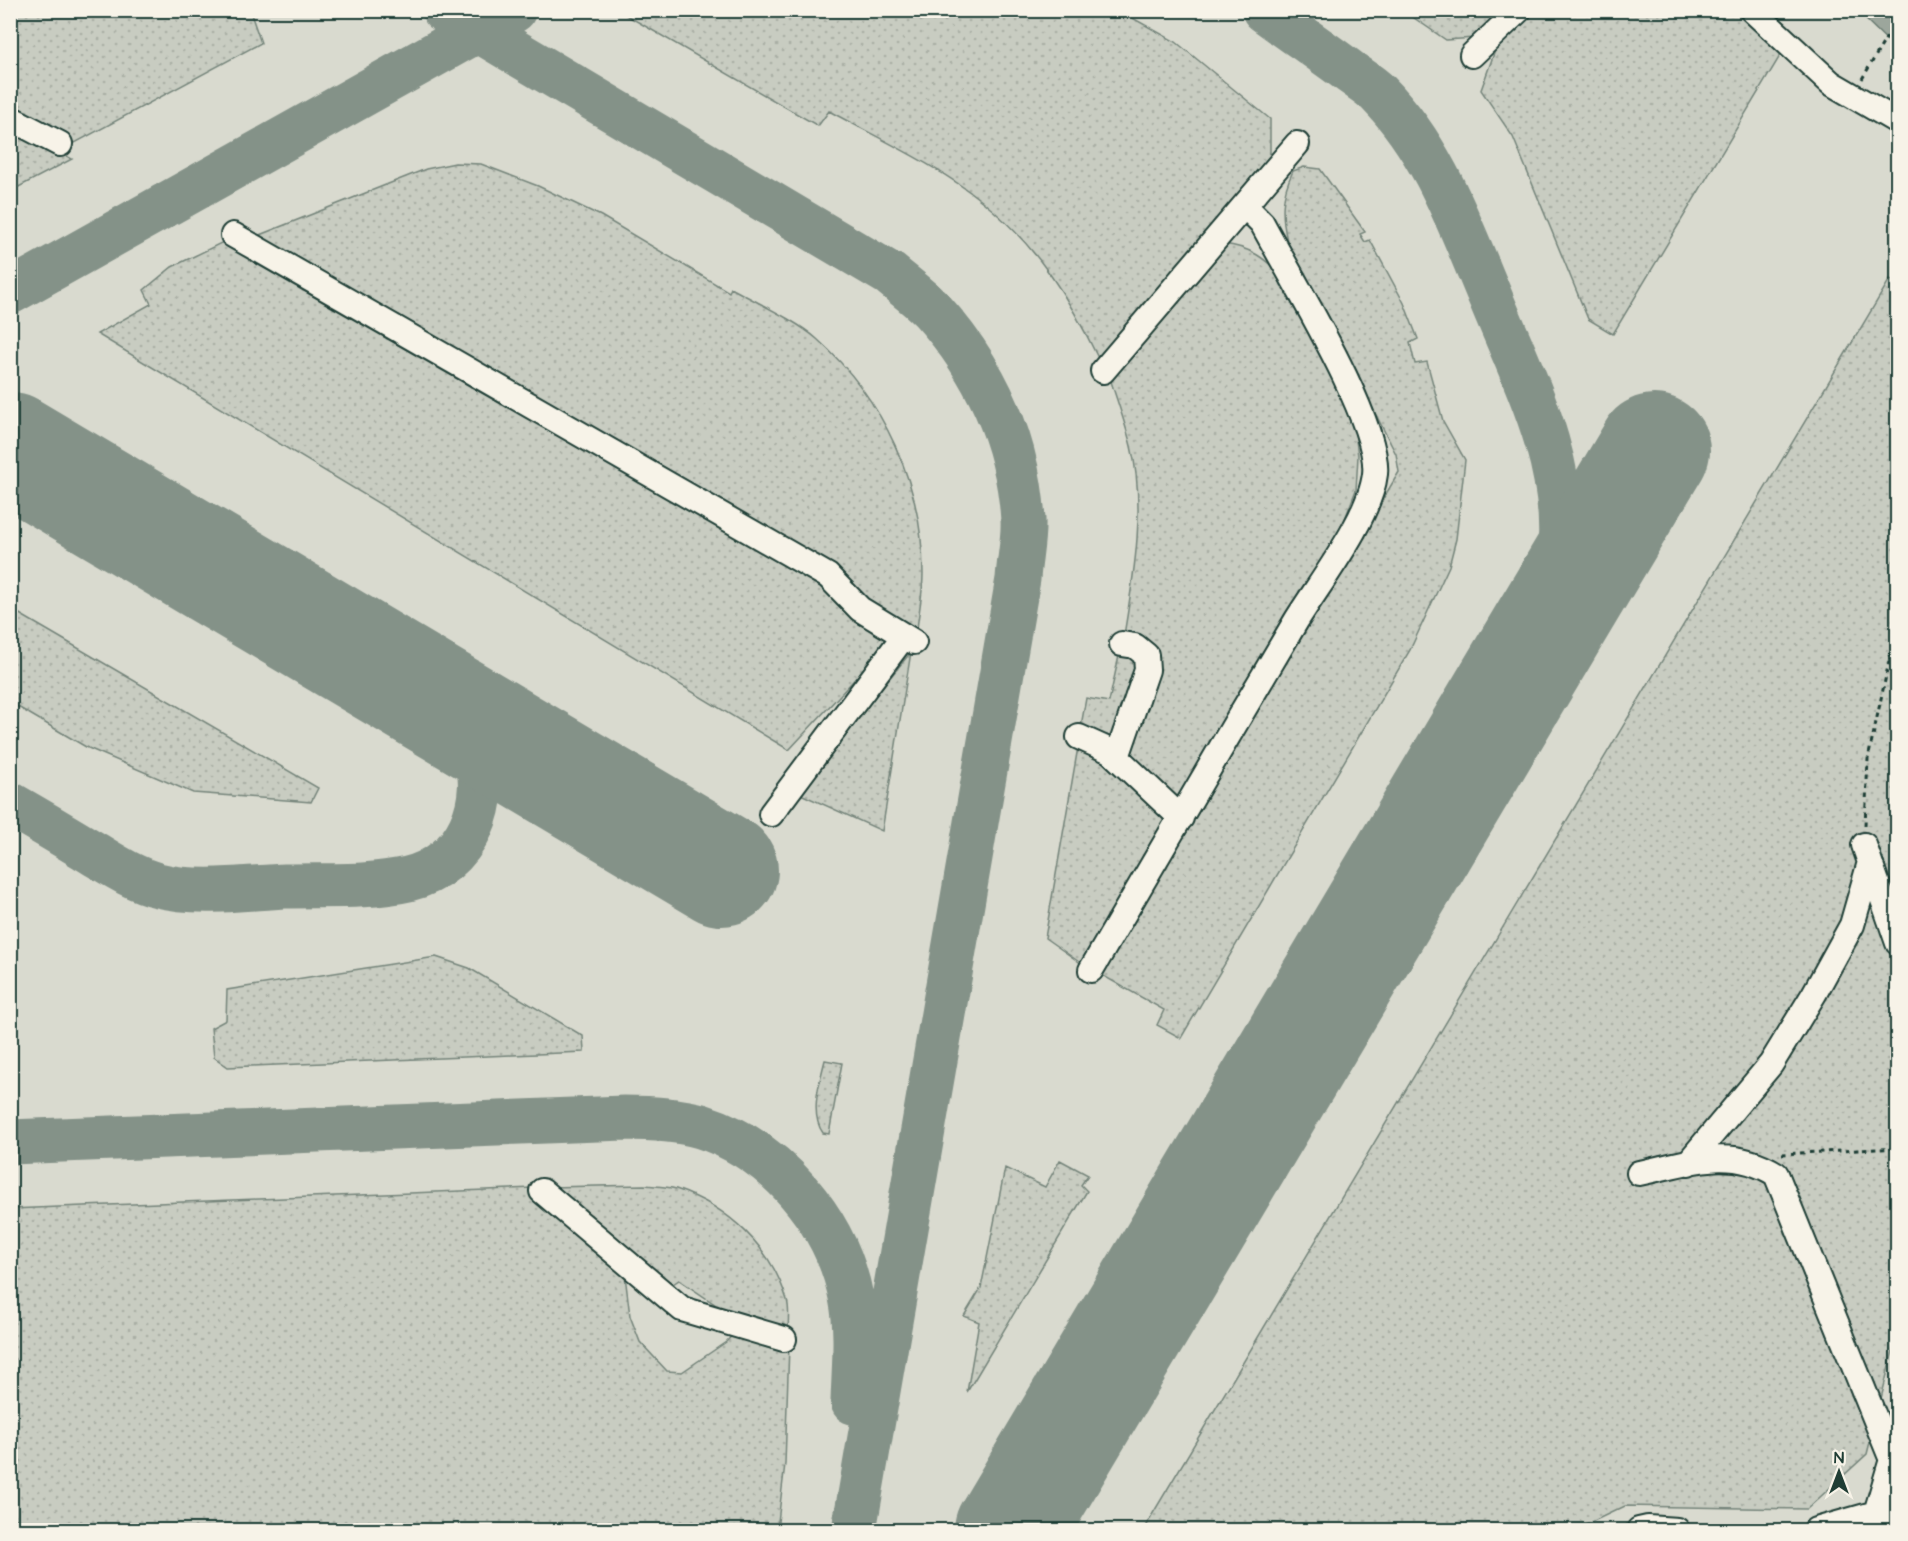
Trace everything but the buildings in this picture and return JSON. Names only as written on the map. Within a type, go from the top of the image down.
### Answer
[{"type":"lane","points":[[1472,56],[1519,10]]},
{"type":"lane","points":[[1752,10],[1831,83],[1898,123]]},
{"type":"lane","points":[[10,118],[60,144]]},
{"type":"lane","points":[[1103,371],[1297,144]]},
{"type":"lane","points":[[1091,970],[1297,621],[1360,520],[1375,473],[1368,429],[1343,375],[1262,223],[1245,206]]},
{"type":"lane","points":[[233,235],[828,576],[860,609],[909,639],[771,814]]},
{"type":"lane","points":[[1116,757],[1147,670],[1146,655],[1135,646],[1122,644]]},
{"type":"lane","points":[[1080,737],[1110,751],[1181,818]]},
{"type":"lane","points":[[1867,853],[1898,943]]},
{"type":"lane","points":[[1688,1163],[1772,1064],[1808,1004],[1852,925],[1867,853]]},
{"type":"lane","points":[[1639,1173],[1720,1156],[1741,1158],[1760,1164],[1776,1174],[1895,1451],[1887,1517],[1816,1530]]},
{"type":"lane","points":[[542,1191],[682,1309],[784,1339]]},
{"type":"lane","points":[[1639,1530],[1648,1528],[1677,1530]]},
{"type":"path","points":[[1861,80],[1898,18]]},
{"type":"path","points":[[1867,853],[1868,759],[1898,620]]},
{"type":"path","points":[[1774,1155],[1898,1148]]},
{"type":"shaded area","points":[[10,11],[246,11],[251,14],[261,43],[75,143],[11,109]]},
{"type":"shaded area","points":[[11,11],[1897,11],[1897,1530],[11,1530]]},
{"type":"shaded area","points":[[619,11],[1120,11],[1176,42],[1270,119],[1270,157],[1265,171],[1099,360],[1050,274],[1019,236],[983,202],[947,176],[829,111],[818,126]]},
{"type":"shaded area","points":[[1404,11],[1500,11],[1475,38],[1446,40]]},
{"type":"shaded area","points":[[1533,11],[1733,11],[1783,51],[1613,334],[1588,319],[1513,137],[1481,90],[1497,45]]},
{"type":"shaded area","points":[[1857,11],[1897,11],[1897,50]]},
{"type":"shaded area","points":[[11,125],[72,159],[11,191]]},
{"type":"shaded area","points":[[455,163],[481,164],[538,186],[601,216],[729,292],[731,288],[788,319],[809,332],[841,363],[880,416],[907,476],[916,508],[921,541],[923,581],[917,629],[905,627],[257,236],[426,169]]},
{"type":"shaded area","points":[[1304,167],[1320,169],[1365,232],[1360,234],[1365,242],[1370,240],[1404,303],[1418,339],[1410,343],[1415,364],[1427,362],[1443,421],[1465,460],[1456,539],[1449,566],[1410,650],[1181,1038],[1157,1025],[1164,1010],[1100,974],[1399,472],[1396,454],[1287,241],[1283,214],[1284,197],[1293,171]]},
{"type":"shaded area","points":[[225,241],[824,585],[891,640],[789,750],[97,334],[151,304],[144,290],[172,267]]},
{"type":"shaded area","points":[[1223,244],[1256,254],[1284,277],[1354,424],[1358,456],[1356,490],[1343,524],[1177,802],[1126,754],[1154,649],[1150,643],[1124,635],[1137,540],[1138,492],[1131,446],[1109,375]]},
{"type":"shaded area","points":[[1890,279],[1898,285],[1898,1331],[1867,1454],[1807,1509],[1625,1506],[1575,1530],[1143,1530]]},
{"type":"shaded area","points":[[11,609],[318,788],[311,802],[193,793],[86,747],[11,703]]},
{"type":"shaded area","points":[[1120,651],[1140,657],[1113,744],[1081,726],[1086,698],[1109,702]]},
{"type":"shaded area","points":[[911,652],[882,831],[796,792]]},
{"type":"shaded area","points":[[1078,747],[1096,752],[1168,818],[1082,964],[1045,938]]},
{"type":"shaded area","points":[[436,957],[469,968],[583,1036],[584,1052],[228,1067],[214,1057],[211,1028],[226,1020],[227,990]]},
{"type":"shaded area","points":[[825,1060],[842,1063],[829,1134],[823,1133],[819,1125],[816,1107]]},
{"type":"shaded area","points":[[1060,1160],[1088,1175],[1081,1185],[1087,1191],[967,1392],[979,1322],[964,1316],[981,1288],[1005,1168],[1045,1187]]},
{"type":"shaded area","points":[[644,1185],[672,1188],[695,1197],[713,1206],[745,1231],[759,1246],[780,1281],[788,1304],[788,1333],[717,1314],[716,1305],[679,1280],[673,1284],[650,1273],[551,1187]]},
{"type":"shaded area","points":[[534,1188],[624,1267],[630,1316],[640,1342],[667,1371],[682,1372],[726,1342],[737,1330],[789,1345],[785,1464],[777,1530],[34,1530],[11,1516],[10,1209]]},
{"type":"taxiway","points":[[444,10],[890,274],[932,310],[968,357],[996,407],[1014,461],[1023,520],[1018,579],[854,1530]]},
{"type":"taxiway","points":[[10,292],[514,10]]},
{"type":"taxiway","points":[[1264,10],[1374,90],[1415,139],[1431,164],[1457,217],[1529,390],[1550,452],[1557,484],[1560,550],[1549,603],[1513,686]]},
{"type":"taxiway","points":[[10,804],[124,871],[149,882],[173,888],[221,890],[362,885],[408,879],[428,872],[446,860],[460,845],[470,828],[477,808],[480,788],[479,767],[473,746],[443,706]]},
{"type":"taxiway","points":[[10,1142],[624,1118],[663,1119],[701,1126],[729,1137],[754,1152],[778,1171],[799,1192],[817,1216],[832,1242],[843,1269],[853,1310],[855,1350],[853,1402]]},
{"type":"runway","points":[[10,448],[722,870]]},
{"type":"runway","points":[[1010,1530],[1654,450]]}]
